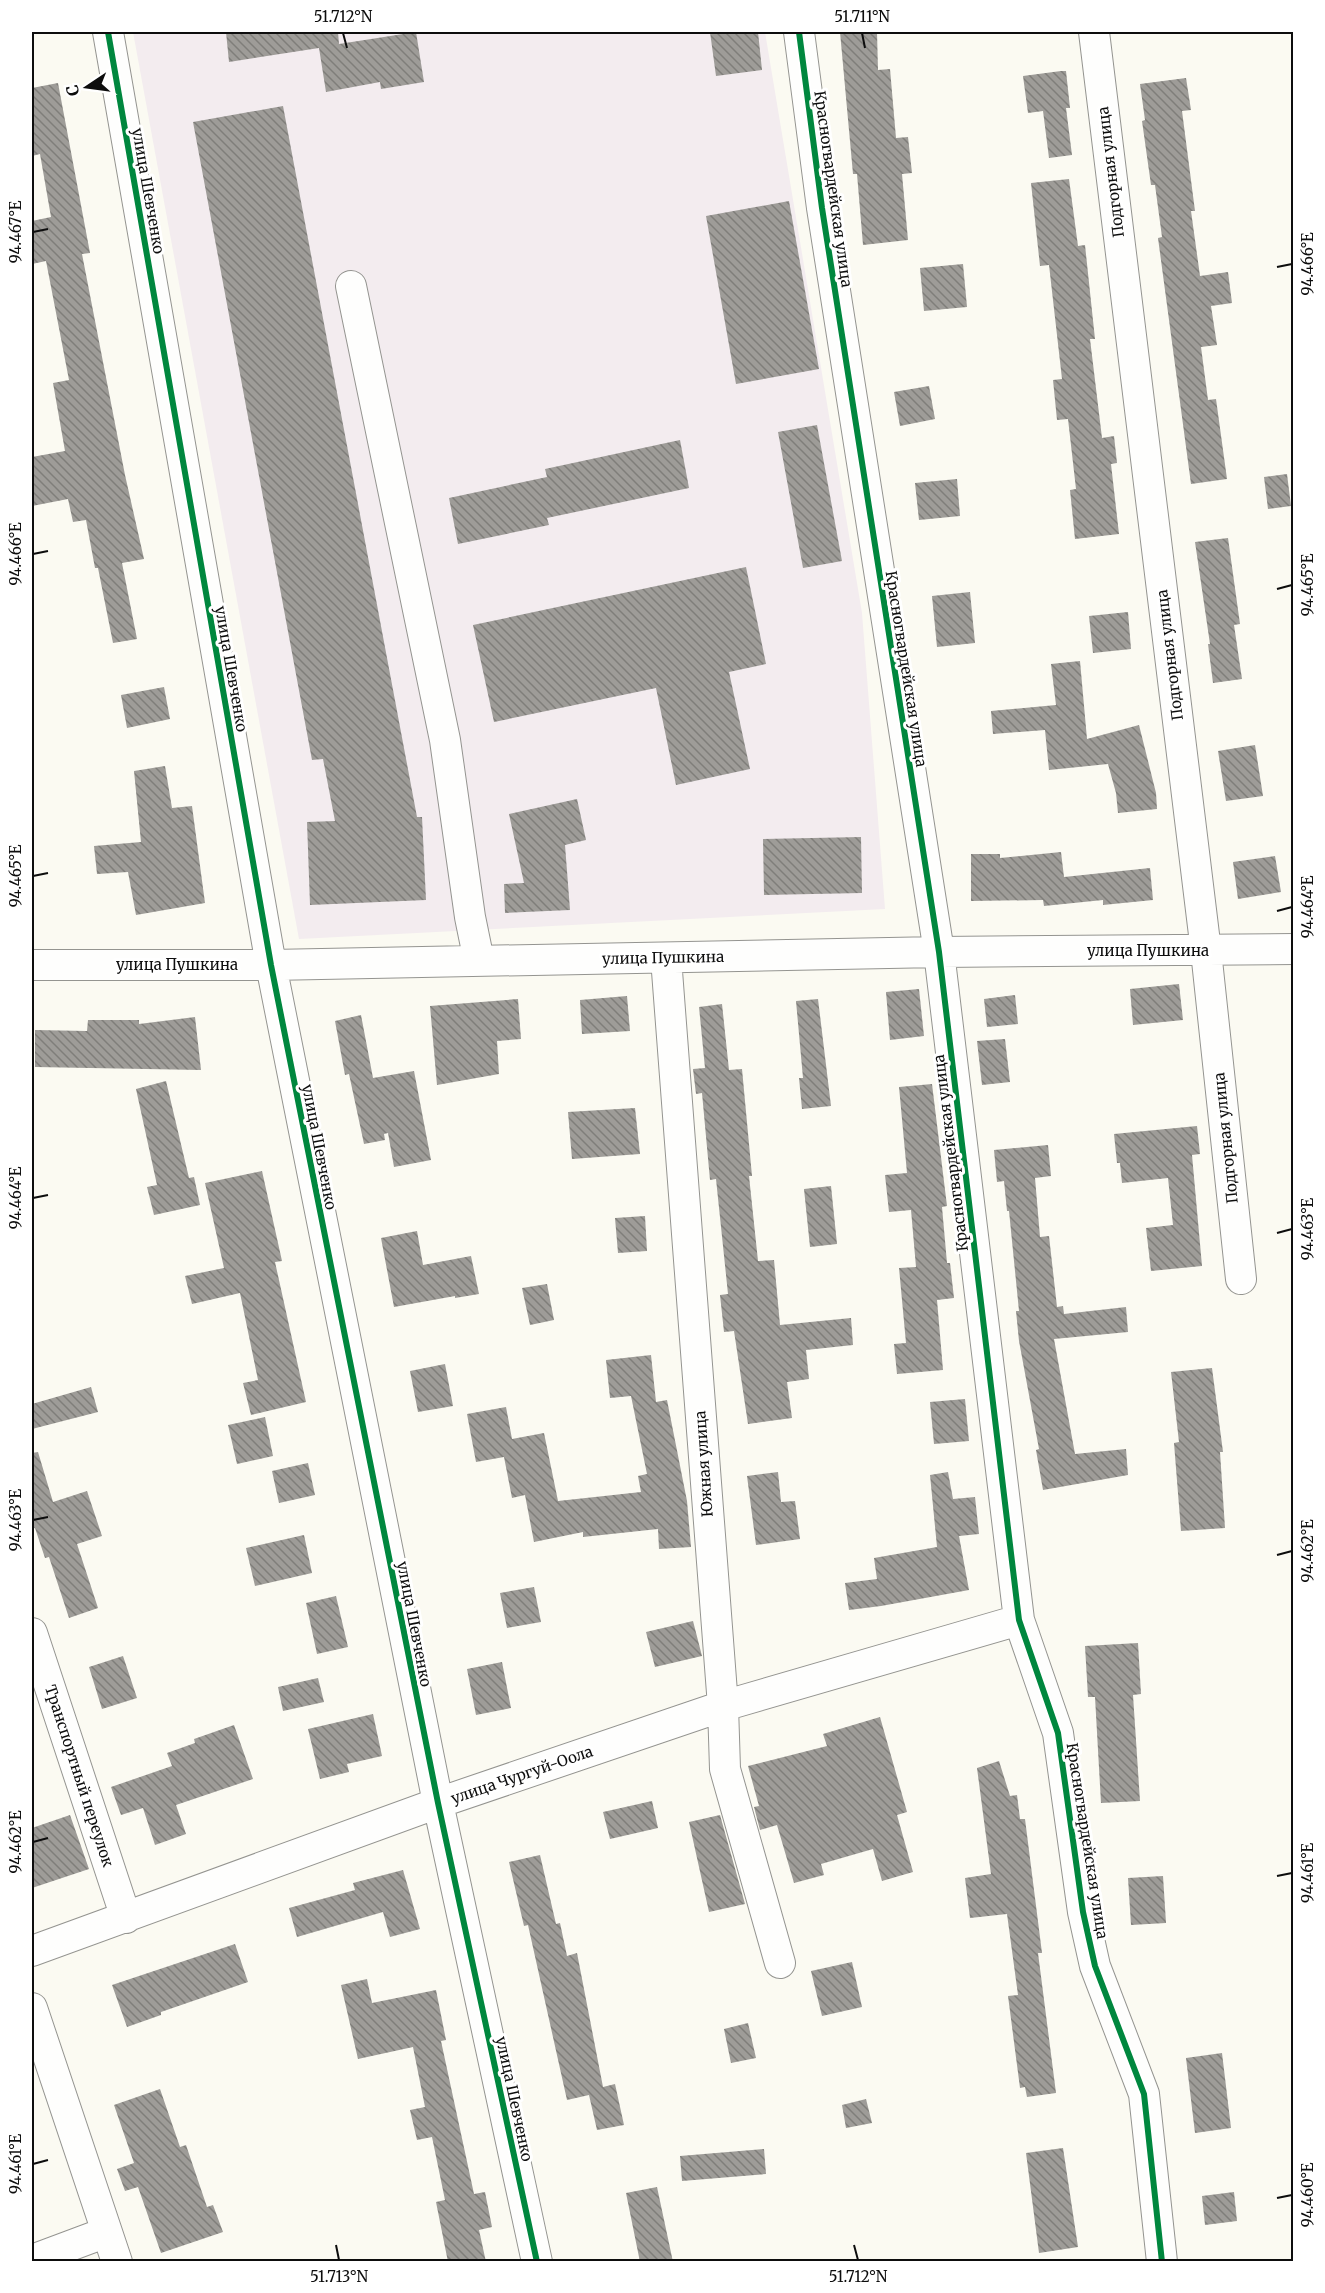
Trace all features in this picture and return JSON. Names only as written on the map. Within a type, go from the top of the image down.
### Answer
[{"type":"street","name":"улица Шевченко","points":[[108,32],[271,965],[438,1803],[537,2262]]},
{"type":"street","name":"Красногвардейская улица","points":[[799,32],[822,208],[939,952],[1019,1620],[1058,1733],[1083,1912],[1095,1966],[1144,2094],[1162,2262]]},
{"type":"street","name":"Подгорная улица","points":[[1094,32],[1206,951],[1241,1279]]},
{"type":"street","points":[[351,286],[445,740],[478,961]]},
{"type":"street","name":"улица Пушкина","points":[[32,965],[271,965],[939,952],[1293,949]]},
{"type":"street","name":"Южная улица","points":[[666,957],[723,1706],[725,1769],[780,1963]]},
{"type":"street","name":"улица Чургуй-Оола","points":[[32,1951],[438,1803],[723,1706],[1019,1620]]},
{"type":"street","name":"Транспортный переулок","points":[[32,1634],[126,1918]]},
{"type":"street","points":[[32,2008],[117,2262]]},
{"type":"street","points":[[32,2260],[107,2232]]},
{"type":"shaded area","points":[[133,32],[765,32],[862,613],[885,909],[299,939]]},
{"type":"building","points":[[226,32],[338,32],[339,44],[416,32],[424,82],[381,89],[380,82],[326,92],[319,48],[229,62]]},
{"type":"building","points":[[710,32],[758,32],[762,70],[716,76]]},
{"type":"building","points":[[840,32],[877,32],[878,70],[890,69],[896,138],[908,137],[912,173],[902,174],[908,240],[863,245],[857,174],[853,174]]},
{"type":"building","points":[[1066,71],[1070,108],[1066,108],[1072,155],[1049,158],[1043,111],[1028,113],[1023,76]]},
{"type":"building","points":[[1186,78],[1191,110],[1182,111],[1195,211],[1191,211],[1200,276],[1228,272],[1232,303],[1211,306],[1217,345],[1201,347],[1208,400],[1216,399],[1227,479],[1191,484],[1158,238],[1162,237],[1155,185],[1151,185],[1142,121],[1145,120],[1140,84]]},
{"type":"building","points":[[58,83],[90,253],[82,254],[125,475],[144,559],[122,563],[137,639],[113,643],[86,520],[73,522],[68,499],[32,506],[32,457],[65,451],[53,383],[69,380],[46,261],[32,264],[32,221],[51,217],[40,154],[32,156],[32,88]]},
{"type":"building","points":[[283,106],[417,817],[422,817],[426,900],[310,905],[307,822],[335,821],[323,759],[312,760],[193,122]]},
{"type":"building","points":[[1069,179],[1078,246],[1085,245],[1095,339],[1090,339],[1102,438],[1114,436],[1117,463],[1111,464],[1119,534],[1075,539],[1070,490],[1076,489],[1068,419],[1057,420],[1053,380],[1062,379],[1049,265],[1040,266],[1031,183]]},
{"type":"building","points":[[789,201],[819,369],[736,384],[706,216]]},
{"type":"building","points":[[963,264],[967,307],[924,311],[920,268]]},
{"type":"building","points":[[929,386],[935,419],[900,426],[894,392]]},
{"type":"building","points":[[817,425],[842,561],[803,568],[778,432]]},
{"type":"building","points":[[680,440],[689,488],[547,518],[549,525],[458,544],[449,498],[547,477],[545,469]]},
{"type":"building","points":[[1287,474],[1291,506],[1268,509],[1264,477]]},
{"type":"building","points":[[957,479],[960,516],[919,520],[915,483]]},
{"type":"building","points":[[1228,538],[1240,624],[1234,625],[1242,679],[1213,683],[1208,644],[1210,644],[1195,542]]},
{"type":"building","points":[[746,567],[766,664],[729,672],[750,769],[676,785],[656,688],[494,722],[473,625]]},
{"type":"building","points":[[970,592],[975,643],[937,647],[932,596]]},
{"type":"building","points":[[1128,612],[1131,649],[1093,653],[1089,616]]},
{"type":"building","points":[[1080,661],[1087,739],[1139,725],[1156,793],[1157,809],[1118,813],[1116,793],[1108,764],[1049,770],[1045,730],[993,734],[991,711],[1056,705],[1051,664]]},
{"type":"building","points":[[164,687],[170,719],[127,728],[121,695]]},
{"type":"building","points":[[1255,745],[1263,796],[1226,801],[1218,751]]},
{"type":"building","points":[[165,766],[172,808],[192,806],[205,903],[136,915],[128,872],[97,874],[94,846],[141,842],[134,771]]},
{"type":"building","points":[[577,799],[586,840],[565,845],[570,910],[505,913],[504,884],[524,883],[509,814]]},
{"type":"building","points":[[861,837],[862,893],[764,895],[763,839]]},
{"type":"building","points":[[1061,852],[1064,877],[1150,868],[1153,900],[1103,905],[1103,900],[1044,906],[1043,900],[971,901],[971,854],[1000,854],[1000,858]]},
{"type":"building","points":[[1275,856],[1281,892],[1238,899],[1233,862]]},
{"type":"building","points":[[1179,984],[1183,1020],[1133,1025],[1130,989]]},
{"type":"building","points":[[919,989],[924,1036],[890,1040],[886,992]]},
{"type":"building","points":[[1015,995],[1018,1024],[987,1027],[984,999]]},
{"type":"building","points":[[627,996],[630,1031],[582,1034],[580,1000]]},
{"type":"building","points":[[518,999],[521,1039],[497,1041],[499,1074],[437,1085],[430,1006]]},
{"type":"building","points":[[818,999],[831,1106],[802,1109],[799,1078],[803,1078],[796,1001]]},
{"type":"building","points":[[722,1004],[729,1070],[742,1069],[752,1176],[749,1176],[758,1261],[774,1260],[780,1325],[851,1318],[853,1345],[806,1350],[809,1379],[787,1382],[792,1418],[748,1424],[734,1331],[724,1332],[720,1295],[728,1294],[716,1179],[710,1180],[702,1093],[696,1094],[693,1069],[705,1068],[699,1007]]},
{"type":"building","points":[[361,1015],[373,1078],[414,1071],[431,1160],[394,1167],[388,1133],[384,1134],[385,1140],[364,1144],[349,1074],[345,1075],[335,1021]]},
{"type":"building","points":[[195,1017],[201,1070],[35,1067],[35,1030],[87,1031],[88,1020],[139,1020],[139,1024]]},
{"type":"building","points":[[1005,1039],[1010,1082],[982,1085],[977,1041]]},
{"type":"building","points":[[166,1081],[189,1178],[194,1177],[200,1205],[154,1215],[147,1187],[157,1185],[136,1089]]},
{"type":"building","points":[[932,1084],[947,1206],[942,1207],[947,1263],[950,1263],[954,1298],[937,1300],[943,1370],[897,1374],[894,1344],[906,1343],[899,1268],[916,1267],[911,1210],[889,1212],[885,1175],[907,1173],[899,1087]]},
{"type":"building","points":[[635,1108],[640,1154],[572,1159],[568,1112]]},
{"type":"building","points":[[1197,1126],[1200,1154],[1192,1155],[1202,1266],[1151,1271],[1146,1228],[1173,1225],[1168,1178],[1122,1183],[1114,1134]]},
{"type":"building","points":[[1048,1145],[1051,1176],[1035,1178],[1040,1237],[1049,1236],[1057,1307],[1063,1306],[1064,1314],[1126,1307],[1128,1332],[1054,1339],[1075,1454],[1126,1449],[1128,1475],[1043,1490],[1036,1450],[1039,1449],[1019,1341],[1016,1311],[1019,1311],[1009,1211],[1007,1211],[1004,1181],[997,1182],[994,1150]]},
{"type":"building","points":[[262,1171],[282,1261],[275,1262],[306,1402],[251,1415],[243,1383],[258,1380],[240,1293],[192,1304],[185,1276],[224,1268],[205,1183]]},
{"type":"building","points":[[831,1186],[837,1244],[810,1247],[804,1189]]},
{"type":"building","points":[[645,1216],[647,1251],[618,1253],[615,1218]]},
{"type":"building","points":[[417,1231],[423,1265],[471,1256],[479,1294],[394,1307],[381,1238]]},
{"type":"building","points":[[547,1284],[554,1320],[530,1325],[522,1288]]},
{"type":"building","points":[[651,1355],[656,1402],[667,1400],[687,1501],[691,1547],[659,1549],[658,1529],[583,1537],[583,1532],[534,1542],[525,1495],[512,1498],[504,1457],[476,1462],[467,1414],[506,1407],[512,1439],[544,1433],[558,1501],[641,1492],[638,1476],[647,1474],[631,1396],[610,1398],[606,1360]]},
{"type":"building","points":[[445,1364],[453,1406],[418,1412],[410,1371]]},
{"type":"building","points":[[1212,1368],[1223,1452],[1220,1452],[1225,1528],[1181,1531],[1174,1443],[1179,1442],[1171,1372]]},
{"type":"building","points":[[91,1387],[98,1412],[32,1429],[32,1404]]},
{"type":"building","points":[[965,1399],[969,1441],[934,1444],[930,1402]]},
{"type":"building","points":[[265,1417],[273,1456],[237,1464],[228,1425]]},
{"type":"building","points":[[38,1452],[53,1502],[87,1491],[102,1536],[77,1544],[98,1608],[69,1618],[49,1557],[45,1558],[35,1528],[32,1529],[32,1453]]},
{"type":"building","points":[[308,1463],[315,1495],[279,1503],[272,1471]]},
{"type":"building","points":[[778,1472],[781,1502],[795,1501],[800,1539],[756,1545],[747,1476]]},
{"type":"building","points":[[948,1472],[953,1499],[975,1497],[979,1534],[959,1536],[969,1590],[849,1610],[845,1583],[877,1579],[874,1558],[937,1547],[930,1475]]},
{"type":"building","points":[[304,1535],[312,1573],[255,1586],[246,1548]]},
{"type":"building","points":[[534,1587],[541,1622],[507,1628],[500,1593]]},
{"type":"building","points":[[336,1596],[348,1647],[317,1654],[306,1603]]},
{"type":"building","points":[[693,1621],[702,1656],[655,1667],[646,1632]]},
{"type":"building","points":[[1138,1643],[1141,1694],[1133,1695],[1140,1801],[1101,1803],[1095,1697],[1088,1697],[1085,1646]]},
{"type":"building","points":[[123,1656],[137,1698],[102,1709],[89,1667]]},
{"type":"building","points":[[502,1662],[511,1708],[476,1715],[467,1669]]},
{"type":"building","points":[[318,1678],[324,1702],[283,1711],[278,1687]]},
{"type":"building","points":[[373,1714],[382,1756],[347,1764],[349,1772],[320,1779],[308,1729]]},
{"type":"building","points":[[880,1717],[907,1812],[897,1815],[913,1872],[882,1881],[873,1849],[821,1864],[824,1875],[794,1883],[777,1825],[760,1830],[754,1807],[759,1806],[748,1766],[827,1746],[823,1734]]},
{"type":"building","points":[[234,1725],[253,1779],[176,1805],[186,1834],[155,1845],[143,1808],[121,1815],[111,1787],[172,1766],[167,1753],[195,1743],[194,1739]]},
{"type":"building","points":[[999,1761],[1010,1796],[1017,1795],[1020,1819],[1025,1819],[1042,1953],[1038,1953],[1056,2093],[1027,2097],[1025,2087],[1020,2088],[1008,1996],[1018,1995],[1007,1914],[970,1918],[965,1878],[991,1874],[977,1768]]},
{"type":"building","points":[[652,1801],[658,1828],[610,1839],[603,1812]]},
{"type":"building","points":[[70,1815],[89,1869],[32,1888],[32,1828]]},
{"type":"building","points":[[720,1815],[745,1904],[709,1912],[689,1822]]},
{"type":"building","points":[[540,1855],[556,1924],[560,1923],[567,1956],[577,1953],[603,2087],[615,2084],[624,2125],[597,2130],[589,2095],[567,2100],[528,1925],[524,1926],[509,1862]]},
{"type":"building","points":[[403,1870],[420,1929],[390,1937],[383,1912],[297,1937],[289,1908],[355,1890],[353,1883]]},
{"type":"building","points":[[1163,1876],[1166,1923],[1131,1925],[1128,1878]]},
{"type":"building","points":[[235,1944],[248,1982],[161,2012],[161,2015],[127,2027],[112,1985]]},
{"type":"building","points":[[852,1962],[862,2007],[822,2016],[811,1971]]},
{"type":"building","points":[[367,1979],[372,2003],[436,1990],[446,2040],[441,2041],[474,2194],[485,2192],[492,2227],[479,2230],[486,2262],[448,2262],[436,2202],[445,2200],[432,2137],[417,2140],[410,2110],[425,2107],[413,2047],[358,2059],[341,1985]]},
{"type":"building","points":[[748,2023],[756,2058],[731,2063],[724,2029]]},
{"type":"building","points":[[1222,2053],[1231,2128],[1195,2133],[1186,2058]]},
{"type":"building","points":[[160,2089],[180,2147],[186,2145],[207,2207],[213,2205],[223,2232],[161,2253],[138,2187],[125,2191],[117,2169],[134,2163],[114,2105]]},
{"type":"building","points":[[866,2099],[872,2123],[846,2128],[842,2105]]},
{"type":"building","points":[[1063,2148],[1078,2247],[1039,2253],[1026,2153]]},
{"type":"building","points":[[764,2149],[766,2174],[682,2181],[680,2156]]},
{"type":"building","points":[[657,2187],[673,2262],[640,2262],[626,2193]]},
{"type":"building","points":[[1234,2192],[1237,2221],[1205,2225],[1202,2196]]},
{"type":"cycle path","points":[[108,32],[271,965],[438,1803],[537,2262]]},
{"type":"cycle path","points":[[799,32],[822,208],[939,952],[1019,1620],[1058,1733],[1083,1912],[1095,1966],[1144,2094],[1162,2262]]}]
